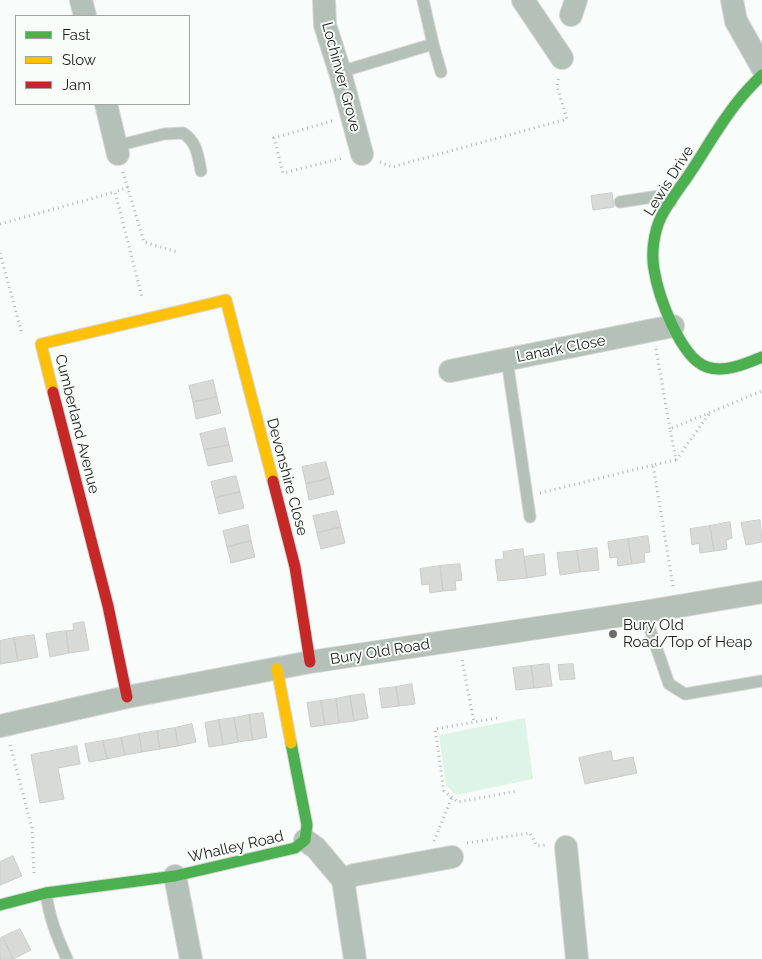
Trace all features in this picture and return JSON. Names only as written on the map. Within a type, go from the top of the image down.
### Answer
[{"type":"street","points":[[81,0],[85,15]]},
{"type":"street","name":"Lochinver Grove","points":[[324,0],[324,25],[340,72],[362,154]]},
{"type":"street","points":[[523,0],[562,58]]},
{"type":"street","points":[[732,0],[736,21],[762,67]]},
{"type":"street","name":"Lewis Drive","points":[[762,75],[738,101],[661,216],[655,236],[652,259],[663,328],[700,363],[719,369],[743,366],[762,357]]},
{"type":"street","points":[[106,105],[117,150]]},
{"type":"street","name":"Cumberland Avenue","points":[[127,697],[108,606],[41,344],[226,300]]},
{"type":"street","name":"Devonshire Close","points":[[226,300],[295,567],[310,662]]},
{"type":"street","name":"Lanark Close","points":[[450,371],[663,328]]},
{"type":"street","name":"Bury Old Road","points":[[2,726],[127,697],[310,662],[644,612],[762,592]]},
{"type":"street","name":"Whalley Road","points":[[0,905],[40,894],[175,876],[295,848],[305,840],[307,825],[277,669]]},
{"type":"street","points":[[305,840],[316,848],[343,880],[355,959]]},
{"type":"street","points":[[566,847],[577,959]]},
{"type":"street","points":[[343,880],[354,875],[442,859]]},
{"type":"street","points":[[175,876],[191,959]]},
{"type":"lane","points":[[423,0],[441,72]]},
{"type":"lane","points":[[340,72],[433,44]]},
{"type":"lane","points":[[117,150],[164,134],[183,133],[196,147],[202,171]]},
{"type":"lane","points":[[620,202],[659,196],[671,202]]},
{"type":"lane","points":[[507,360],[530,517]]},
{"type":"lane","points":[[644,612],[670,684],[685,694],[762,680]]},
{"type":"lane","points":[[40,894],[67,959]]},
{"type":"path","points":[[352,116],[274,138],[283,173],[330,160],[362,154],[392,167],[567,119],[557,86],[562,58]]},
{"type":"path","points":[[117,150],[144,242],[177,252]]},
{"type":"path","points":[[0,224],[128,187]]},
{"type":"path","points":[[115,192],[144,303]]},
{"type":"path","points":[[0,253],[24,341],[39,338],[41,344]]},
{"type":"path","points":[[663,328],[670,429],[676,460]]},
{"type":"path","points":[[670,429],[762,391]]},
{"type":"path","points":[[526,496],[676,460],[711,413]]},
{"type":"path","points":[[653,465],[676,607]]},
{"type":"path","points":[[458,640],[474,722]]},
{"type":"path","points":[[497,718],[435,729],[444,791],[458,802],[517,790]]},
{"type":"path","points":[[2,726],[32,828],[40,894]]},
{"type":"path","points":[[452,797],[430,851],[442,859],[455,845],[530,833],[537,846],[566,844],[566,847]]},
{"type":"green space","points":[[525,718],[533,779],[456,795],[446,785],[439,735]]},
{"type":"building","points":[[612,193],[614,207],[593,210],[591,196]]},
{"type":"building","points":[[213,380],[217,397],[193,402],[189,386]]},
{"type":"building","points":[[217,397],[221,413],[196,419],[193,402]]},
{"type":"building","points":[[225,428],[229,445],[204,450],[200,434]]},
{"type":"building","points":[[229,445],[233,461],[208,466],[204,450]]},
{"type":"building","points":[[326,462],[330,478],[306,484],[302,467]]},
{"type":"building","points":[[236,476],[240,492],[215,498],[211,482]]},
{"type":"building","points":[[330,478],[334,494],[309,500],[306,484]]},
{"type":"building","points":[[240,492],[244,508],[219,514],[215,498]]},
{"type":"building","points":[[337,511],[341,527],[317,533],[313,516]]},
{"type":"building","points":[[760,520],[762,542],[746,545],[741,523]]},
{"type":"building","points":[[730,522],[732,538],[726,540],[727,549],[714,551],[710,526]]},
{"type":"building","points":[[248,525],[251,541],[227,547],[223,531]]},
{"type":"building","points":[[710,526],[714,551],[700,553],[699,543],[692,545],[690,529]]},
{"type":"building","points":[[341,527],[345,543],[321,549],[317,533]]},
{"type":"building","points":[[648,536],[650,552],[644,553],[645,562],[632,564],[628,539]]},
{"type":"building","points":[[628,539],[632,564],[618,566],[617,557],[610,558],[608,542]]},
{"type":"building","points":[[251,541],[255,557],[231,563],[227,547]]},
{"type":"building","points":[[597,548],[599,570],[580,572],[577,551]]},
{"type":"building","points":[[523,549],[527,578],[498,581],[495,560],[504,559],[503,552]]},
{"type":"building","points":[[577,551],[580,572],[560,575],[557,553]]},
{"type":"building","points":[[544,554],[546,575],[527,578],[524,557]]},
{"type":"building","points":[[460,564],[462,580],[455,581],[456,590],[443,591],[440,566]]},
{"type":"building","points":[[440,566],[443,591],[430,593],[429,584],[422,585],[420,569]]},
{"type":"building","points":[[84,622],[89,650],[69,653],[66,631],[74,630],[73,624]]},
{"type":"building","points":[[66,631],[69,653],[50,657],[46,634]]},
{"type":"building","points":[[34,635],[38,657],[18,661],[14,638]]},
{"type":"building","points":[[14,638],[18,661],[0,664],[0,641]]},
{"type":"building","points":[[549,664],[552,686],[534,688],[531,666]]},
{"type":"building","points":[[573,664],[575,679],[560,680],[558,665]]},
{"type":"building","points":[[531,666],[534,688],[516,690],[513,668]]},
{"type":"building","points":[[412,684],[415,704],[399,706],[396,687]]},
{"type":"building","points":[[396,687],[399,706],[382,708],[379,689]]},
{"type":"building","points":[[364,694],[368,718],[354,721],[350,696]]},
{"type":"building","points":[[350,696],[354,721],[339,723],[336,699]]},
{"type":"building","points":[[336,699],[339,723],[325,725],[321,701]]},
{"type":"building","points":[[321,701],[325,725],[311,727],[307,703]]},
{"type":"building","points":[[263,713],[267,737],[253,740],[249,715]]},
{"type":"building","points":[[249,715],[253,740],[238,742],[234,718]]},
{"type":"building","points":[[234,718],[238,742],[223,745],[219,720]]},
{"type":"building","points":[[219,720],[223,745],[209,747],[205,723]]},
{"type":"building","points":[[192,724],[196,742],[178,746],[175,728]]},
{"type":"building","points":[[175,728],[178,746],[160,749],[157,731]]},
{"type":"building","points":[[157,731],[160,749],[142,752],[139,734]]},
{"type":"building","points":[[139,734],[142,752],[125,755],[121,738]]},
{"type":"building","points":[[121,738],[125,755],[107,759],[103,741]]},
{"type":"building","points":[[103,741],[107,759],[89,762],[85,744]]},
{"type":"building","points":[[77,746],[80,764],[58,768],[64,799],[40,803],[31,755]]},
{"type":"building","points":[[611,751],[613,761],[633,757],[637,773],[585,784],[579,758]]},
{"type":"building","points":[[13,856],[22,876],[0,885],[0,862]]},
{"type":"building","points":[[20,929],[31,950],[13,959],[3,937]]},
{"type":"building","points":[[3,937],[13,959],[0,959],[0,939]]},
{"type":"traffic: fast","points":[[762,75],[744,93],[732,109],[667,207],[657,229],[653,256],[656,280],[665,309],[679,339],[697,361],[707,367],[721,369],[735,367],[762,357]]},
{"type":"traffic: fast","points":[[0,905],[46,893],[175,876],[295,848],[305,840],[307,825],[291,743]]},
{"type":"traffic: slow","points":[[53,392],[41,344],[226,300],[273,481]]},
{"type":"traffic: slow","points":[[277,669],[291,743]]},
{"type":"traffic: jam","points":[[53,392],[108,606],[127,697]]},
{"type":"traffic: jam","points":[[273,481],[295,567],[310,662]]},
{"type":"place","name":"Bury Old Road/Top of Heap","points":[[613,634]]}]
